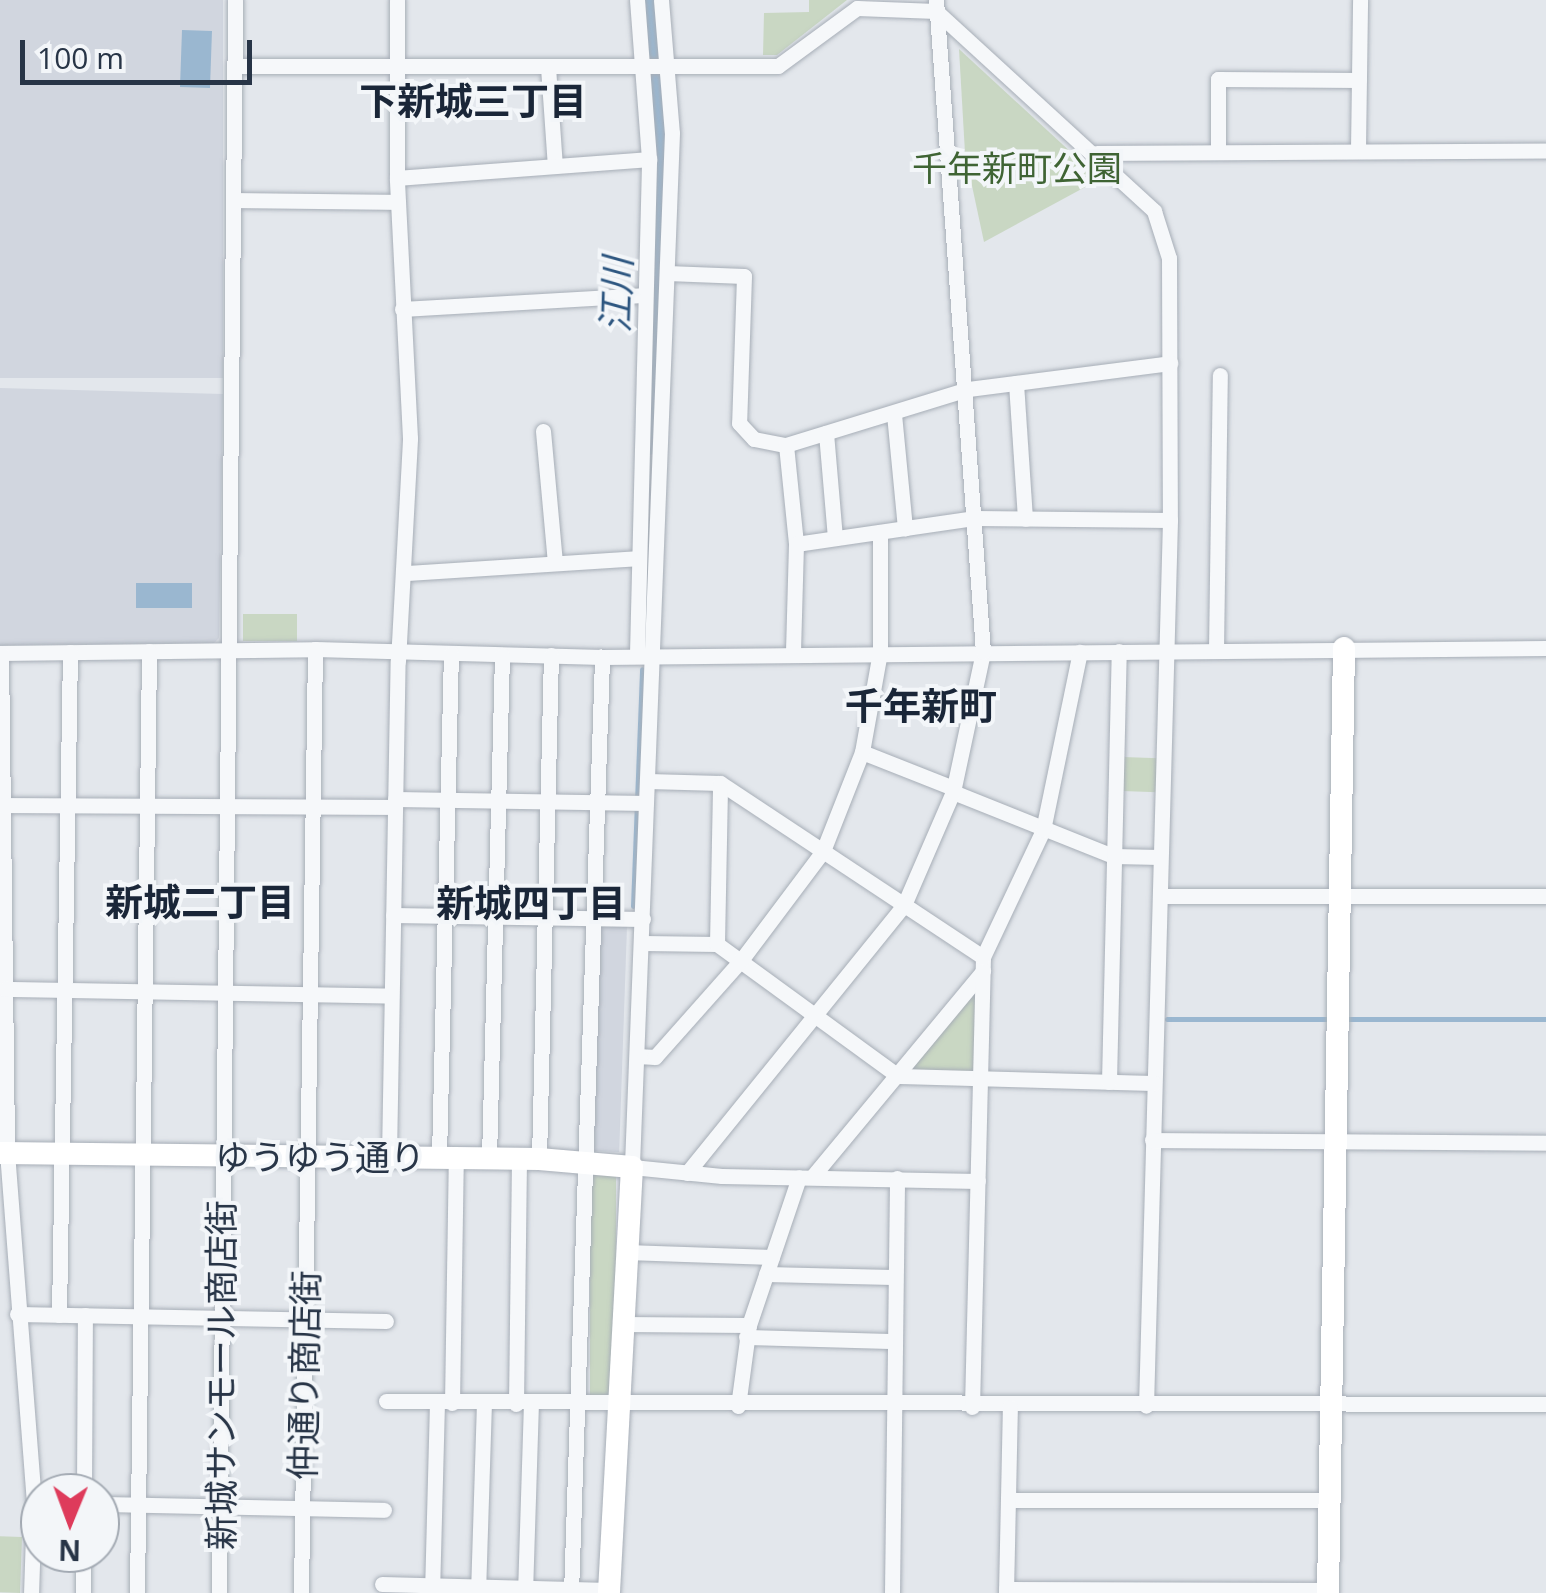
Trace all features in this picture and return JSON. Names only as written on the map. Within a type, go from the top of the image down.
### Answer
[{"type":"street","name":"新城サンモール商店街","points":[[219,1593],[238,200],[235,0]]},
{"type":"street","points":[[389,1156],[399,651],[408,572],[397,178],[397,0]]},
{"type":"street","points":[[636,654],[649,159],[638,0]]},
{"type":"street","points":[[382,1584],[432,1589],[609,1592],[655,654],[672,133],[660,0]]},
{"type":"street","points":[[1358,150],[1360,0]]},
{"type":"street","points":[[236,66],[778,66],[857,8],[936,6],[1096,153],[1163,230],[1170,363],[1170,520],[1146,1406]]},
{"type":"street","points":[[687,1173],[904,904],[953,790],[983,652],[968,390],[936,6]]},
{"type":"street","points":[[548,67],[555,166]]},
{"type":"street","points":[[1218,148],[1218,79],[1359,80]]},
{"type":"street","points":[[1096,153],[1218,148],[1546,151]]},
{"type":"street","points":[[397,178],[649,159]]},
{"type":"street","points":[[238,200],[398,202]]},
{"type":"street","points":[[402,310],[643,291],[665,280],[744,276],[739,424],[754,440],[786,445],[968,390],[1170,363]]},
{"type":"street","points":[[1216,650],[1220,375]]},
{"type":"street","points":[[1016,383],[1025,518]]},
{"type":"street","points":[[894,414],[905,528]]},
{"type":"street","points":[[543,431],[555,562]]},
{"type":"street","points":[[826,434],[835,538]]},
{"type":"street","points":[[786,445],[796,544],[794,653]]},
{"type":"street","points":[[796,544],[975,518],[1170,520]]},
{"type":"street","points":[[637,1056],[655,1057],[742,959],[823,852],[862,752],[880,652],[880,532]]},
{"type":"street","points":[[408,572],[637,558]]},
{"type":"street","points":[[1010,1407],[1006,1591],[1328,1592],[1344,648]]},
{"type":"street","points":[[34,1473],[3,1152],[0,653],[315,649],[602,656],[1546,648]]},
{"type":"street","name":"仲通り商店街","points":[[301,1593],[315,649]]},
{"type":"street","points":[[137,1593],[149,651]]},
{"type":"street","points":[[59,1314],[70,652]]},
{"type":"street","points":[[738,1406],[748,1331],[772,1256],[806,1177],[898,1076],[983,964],[1043,830],[1080,652]]},
{"type":"street","points":[[1108,1082],[1119,652]]},
{"type":"street","points":[[432,1589],[445,1402],[451,653]]},
{"type":"street","points":[[489,1158],[502,654]]},
{"type":"street","points":[[525,1590],[529,1158],[545,918],[551,656]]},
{"type":"street","points":[[571,1591],[602,656]]},
{"type":"street","points":[[862,752],[1113,856],[1160,856]]},
{"type":"street","points":[[648,781],[720,783],[904,904],[983,964]]},
{"type":"street","points":[[717,944],[720,783]]},
{"type":"street","points":[[3,805],[314,807],[447,800],[646,803]]},
{"type":"street","points":[[1160,896],[1546,896]]},
{"type":"street","points":[[392,915],[643,920]]},
{"type":"street","points":[[642,942],[717,944],[898,1076],[1154,1083]]},
{"type":"street","points":[[972,1407],[983,964]]},
{"type":"street","points":[[5,989],[391,996]]},
{"type":"street","points":[[1152,1140],[1546,1143]]},
{"type":"street","name":"ゆうゆう通り","points":[[3,1152],[529,1158],[632,1167]]},
{"type":"street","points":[[632,1167],[687,1173],[978,1181]]},
{"type":"street","points":[[892,1593],[890,1341],[896,1178]]},
{"type":"street","points":[[626,1252],[772,1256]]},
{"type":"street","points":[[766,1274],[892,1277]]},
{"type":"street","points":[[0,1328],[18,1320],[59,1314],[386,1321]]},
{"type":"street","points":[[84,1473],[85,1315]]},
{"type":"street","points":[[622,1324],[890,1341]]},
{"type":"street","points":[[386,1401],[890,1407],[1546,1404]]},
{"type":"street","points":[[478,1590],[484,1403]]},
{"type":"street","points":[[1008,1500],[1330,1500]]},
{"type":"street","points":[[120,1505],[384,1510]]},
{"type":"shaded area","points":[[0,0],[223,0],[223,378],[0,378]]},
{"type":"shaded area","points":[[0,388],[223,394],[219,638],[214,643],[0,645]]},
{"type":"shaded area","points":[[595,926],[627,927],[619,1152],[587,1151]]},
{"type":"green space","points":[[809,0],[847,0],[777,55],[763,55],[764,13],[809,12]]},
{"type":"green space","name":"千年新町公園","points":[[959,49],[1100,179],[984,242],[965,153]]},
{"type":"green space","points":[[243,614],[297,614],[297,641],[243,641]]},
{"type":"green space","points":[[1123,757],[1159,758],[1158,792],[1122,791]]},
{"type":"green space","points":[[970,993],[976,995],[974,1070],[968,1076],[915,1073],[911,1066]]},
{"type":"green space","points":[[590,1172],[616,1172],[616,1399],[590,1399]]},
{"type":"green space","points":[[0,1536],[20,1537],[20,1593],[0,1592]]},
{"type":"water","points":[[182,30],[212,31],[210,88],[180,87]]},
{"type":"water","points":[[136,583],[192,583],[192,608],[136,608]]},
{"type":"waterway","name":"江川","points":[[647,0],[658,156],[649,441]]},
{"type":"waterway","points":[[633,906],[642,669]]},
{"type":"waterway","points":[[1167,1019],[1333,1019]]},
{"type":"waterway","points":[[1344,1019],[1546,1019]]},
{"type":"district","name":"下新城三丁目","points":[[473,101]]},
{"type":"district","name":"千年新町","points":[[921,706]]},
{"type":"district","name":"新城二丁目","points":[[200,902]]},
{"type":"district","name":"新城四丁目","points":[[531,903]]}]
